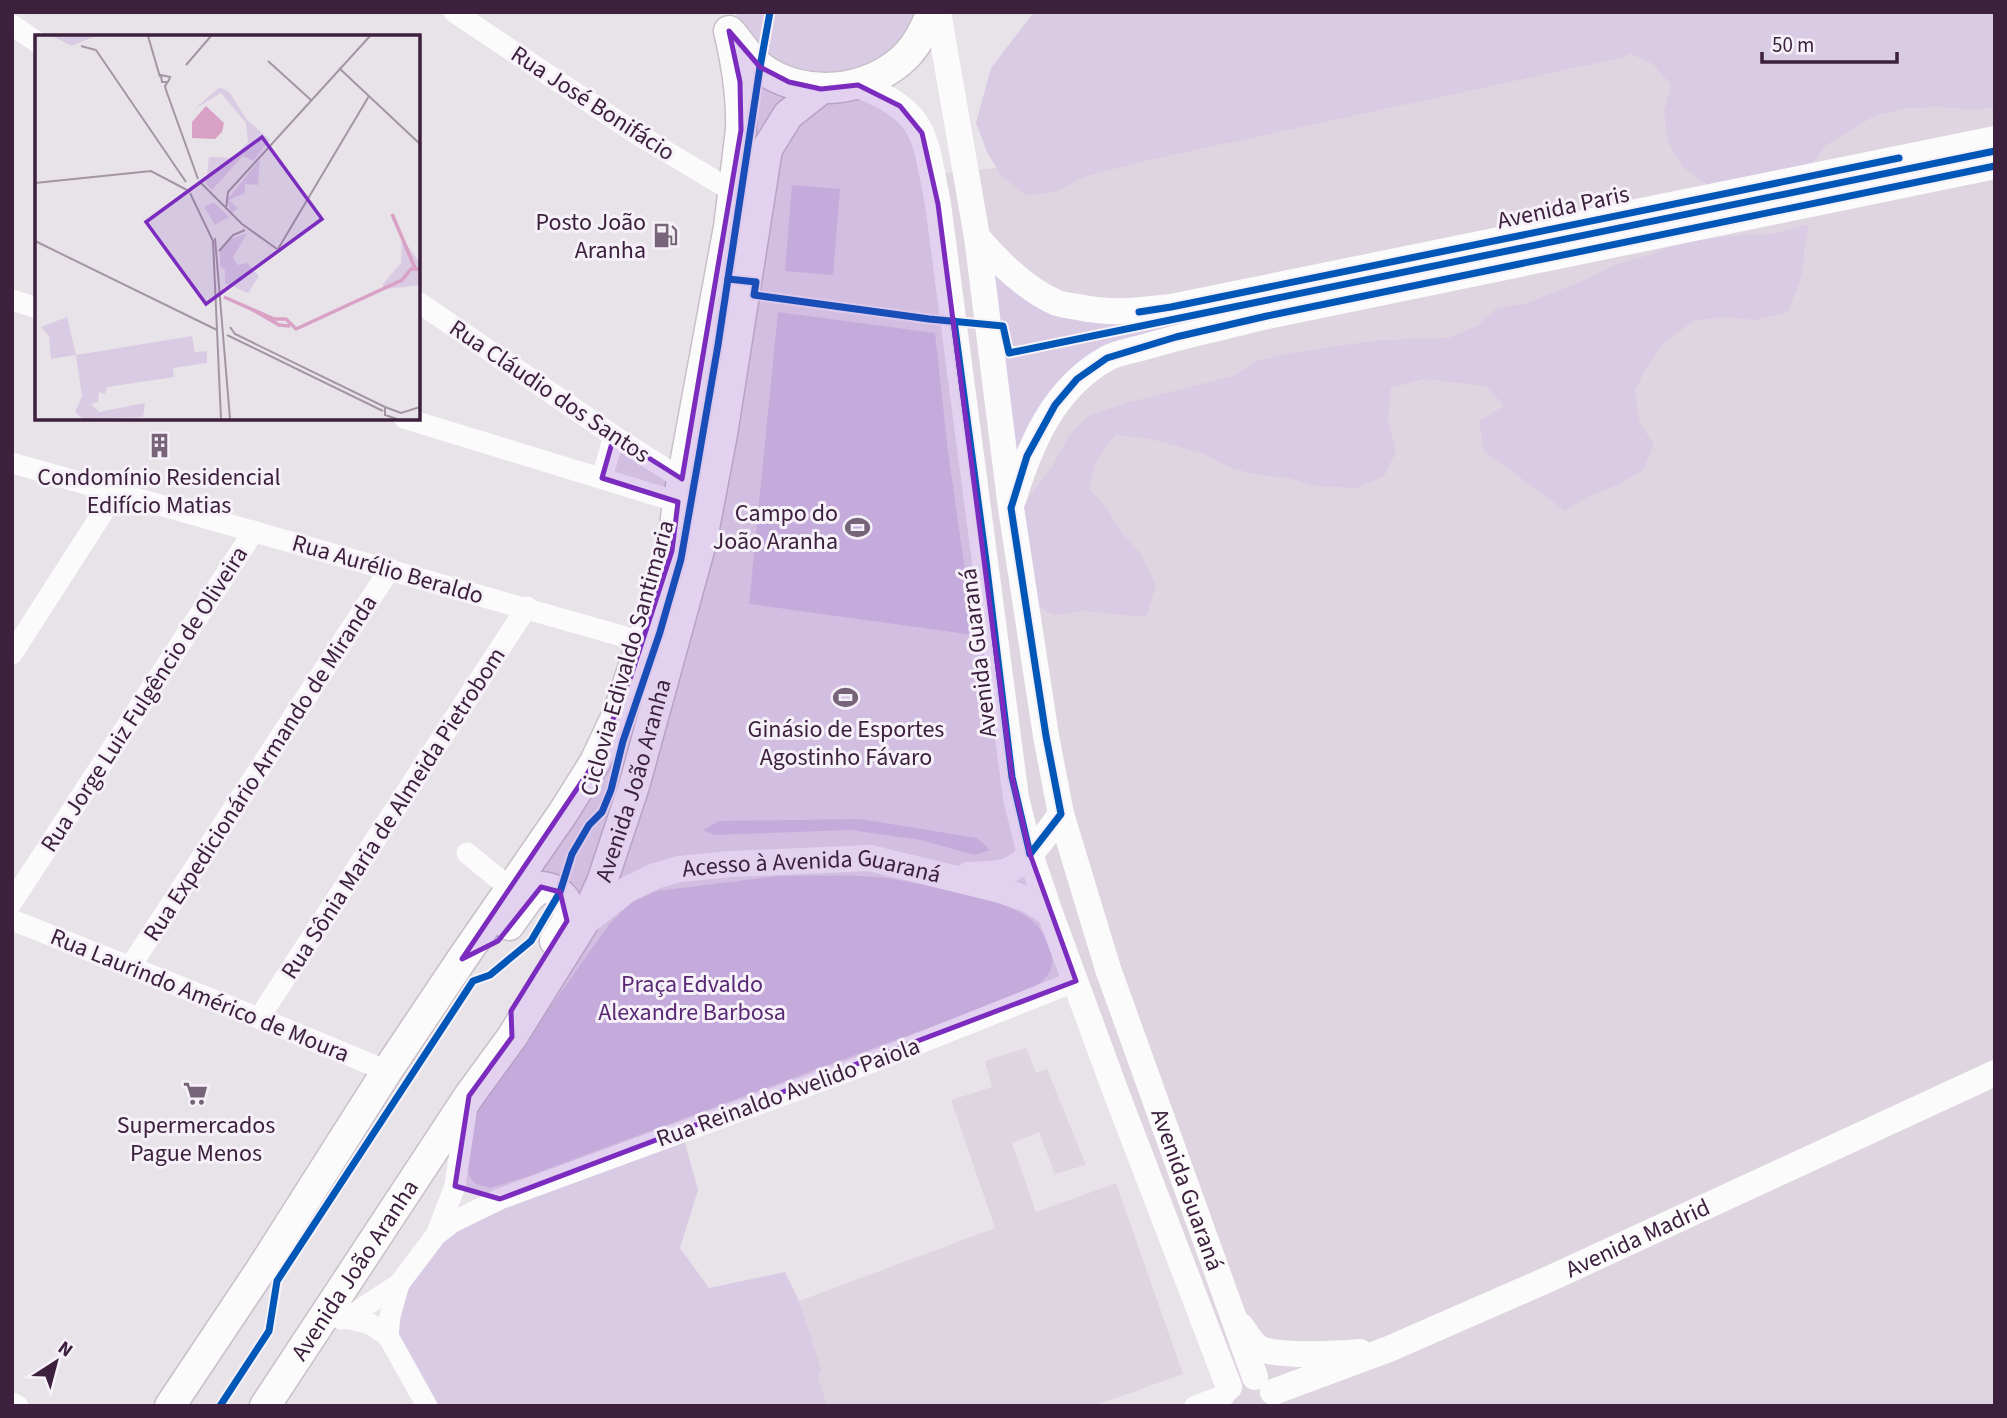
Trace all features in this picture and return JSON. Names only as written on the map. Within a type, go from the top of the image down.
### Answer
[{"type":"main road","points":[[725,22],[760,67],[789,82],[821,89],[858,85],[885,73],[908,54],[925,29],[932,12]]},
{"type":"main road","name":"Avenida João Aranha","points":[[170,1406],[260,1271],[387,1071],[563,813],[595,762],[619,711],[672,551],[680,491],[734,192],[742,114],[740,82],[725,22]]},
{"type":"main road","name":"Avenida João Aranha","points":[[265,1406],[287,1372],[333,1321],[369,1245],[512,1037],[582,925],[602,882],[624,820],[700,548],[722,434],[767,149],[788,115],[821,89]]},
{"type":"main road","points":[[462,959],[479,954],[498,941],[529,897],[541,887],[551,887],[560,892],[567,904],[567,921],[511,1011],[509,1022],[512,1037]]},
{"type":"main road","points":[[195,1406],[197,1393],[259,1297],[260,1271]]},
{"type":"main road","points":[[247,1406],[265,1383],[287,1372]]},
{"type":"street","name":"Rua José Bonifácio","points":[[454,12],[637,134],[734,192]]},
{"type":"street","name":"Avenida Guaraná","points":[[938,12],[977,237],[1010,508],[1061,814],[1108,969],[1226,1296],[1267,1392]]},
{"type":"street","points":[[12,25],[35,41]]},
{"type":"street","name":"Avenida Guaraná","points":[[858,85],[884,95],[914,120],[922,133],[928,152],[943,243],[986,562],[1012,777],[1030,855],[1226,1396]]},
{"type":"street","name":"Avenida Paris","points":[[977,237],[1016,278],[1058,303],[1100,312],[1139,312],[1995,139]]},
{"type":"street","points":[[1923,153],[1930,180]]},
{"type":"street","name":"Avenida Paris","points":[[1010,508],[1027,456],[1055,405],[1077,379],[1107,358],[1176,337],[1267,316],[1995,166]]},
{"type":"street","points":[[12,300],[35,307]]},
{"type":"street","name":"Rua Cláudio dos Santos","points":[[420,303],[614,436],[680,491]]},
{"type":"street","points":[[411,420],[602,478],[680,491]]},
{"type":"street","points":[[602,478],[614,436]]},
{"type":"street","name":"Rua Aurélio Beraldo","points":[[12,463],[643,642]]},
{"type":"street","points":[[12,654],[116,492]]},
{"type":"street","name":"Rua Jorge Luiz Fulgêncio de Oliveira","points":[[12,902],[254,531]]},
{"type":"street","name":"Rua Expedicionário Armando de Miranda","points":[[130,967],[390,569]]},
{"type":"street","name":"Rua Sônia Maria de Almeida Pietrobom","points":[[259,1018],[527,607]]},
{"type":"street","points":[[949,876],[993,874],[1009,870],[1030,855],[1061,814]]},
{"type":"street","points":[[467,853],[511,889]]},
{"type":"street","name":"Acesso à Avenida Guaraná","points":[[582,925],[628,889],[655,876],[679,869],[870,858],[1001,890],[1029,900],[1050,913]]},
{"type":"street","name":"Rua Laurindo Américo de Moura","points":[[12,920],[387,1071]]},
{"type":"street","name":"Rua Reinaldo Avelido Paiola","points":[[436,1236],[453,1222],[500,1199],[870,1063],[1076,981]]},
{"type":"street","name":"Avenida Madrid","points":[[1226,1396],[1240,1378],[1267,1392],[1389,1349],[1549,1279],[1995,1073]]},
{"type":"street","points":[[388,1336],[390,1316],[399,1284],[436,1236],[454,1186],[469,1096]]},
{"type":"street","points":[[454,1186],[500,1199]]},
{"type":"street","points":[[333,1321],[399,1284]]},
{"type":"street","points":[[1226,1296],[1247,1335],[1260,1348],[1276,1353],[1344,1353],[1389,1349]]},
{"type":"street","points":[[333,1321],[370,1324],[388,1336],[427,1406]]},
{"type":"street","points":[[1195,1406],[1226,1396]]},
{"type":"street","points":[[12,1403],[18,1406]]},
{"type":"highlighted area","points":[[729,31],[760,67],[789,82],[821,89],[858,85],[900,106],[922,133],[938,204],[1012,777],[1030,854],[1076,981],[500,1199],[455,1186],[469,1096],[512,1037],[511,1011],[567,921],[560,892],[541,887],[498,941],[462,959],[595,762],[631,676],[672,551],[678,502],[602,478],[614,436],[682,479],[741,130],[740,82]]},
{"type":"shaded area","points":[[1614,12],[1995,12],[1995,1406],[1224,1406],[1044,916],[944,173],[1198,149]]},
{"type":"shaded area","points":[[1026,1048],[1036,1073],[1047,1069],[1086,1165],[1055,1174],[1039,1132],[1012,1143],[1036,1212],[1116,1183],[1183,1374],[1094,1406],[827,1406],[799,1301],[995,1228],[951,1100],[992,1087],[985,1061]]},
{"type":"green space","points":[[735,12],[919,12],[903,38],[881,58],[866,66],[832,73],[796,68],[764,52],[752,40]]},
{"type":"green space","points":[[1034,12],[1995,12],[1995,107],[1972,110],[1907,108],[1874,116],[1825,146],[1806,172],[1709,186],[1683,167],[1668,142],[1664,112],[1671,85],[1653,64],[1629,53],[1625,57],[1149,160],[1083,177],[1058,191],[1028,196],[1002,177],[987,152],[976,123],[991,68]]},
{"type":"green space","points":[[792,185],[840,189],[833,275],[785,271]]},
{"type":"green space","points":[[1809,225],[1802,275],[1788,312],[1755,320],[1724,317],[1694,321],[1666,341],[1647,366],[1635,391],[1639,421],[1654,445],[1643,470],[1618,485],[1589,496],[1565,511],[1484,451],[1479,421],[1504,406],[1486,386],[1424,379],[1391,388],[1388,419],[1396,452],[1384,476],[1356,488],[1317,486],[1289,478],[1259,475],[1231,468],[1202,453],[1147,438],[1115,435],[1096,461],[1089,488],[1140,553],[1156,585],[1146,617],[1084,611],[1054,615],[1025,600],[1007,580],[1010,549],[1017,521],[1029,497],[1052,467],[1070,434],[1090,415],[1126,403],[1233,376],[1257,361],[1291,353],[1380,340],[1448,338],[1477,326],[1497,308],[1527,303],[1617,264],[1679,243],[1739,235],[1773,234]]},
{"type":"green space","points":[[989,266],[1054,312],[1248,300],[1251,310],[1104,353],[1014,468]]},
{"type":"green space","name":"Campo do João Aranha","points":[[778,312],[935,333],[948,451],[974,635],[749,604]]},
{"type":"green space","points":[[860,819],[977,838],[990,850],[974,855],[921,840],[850,830],[714,835],[703,830],[719,821]]},
{"type":"green space","name":"Praça Edvaldo Alexandre Barbosa","points":[[779,876],[886,878],[948,889],[1002,905],[1036,924],[1050,947],[1053,960],[1050,971],[1035,987],[1012,997],[526,1177],[490,1188],[476,1184],[468,1174],[465,1160],[476,1112],[610,923],[631,903],[657,891]]},
{"type":"green space","points":[[682,1132],[698,1190],[680,1248],[709,1288],[785,1272],[799,1301],[821,1369],[818,1376],[827,1406],[427,1406],[388,1336],[399,1284],[436,1235]]},
{"type":"cycle path","name":"Ciclovia Edivaldo Santimaria","points":[[220,1406],[269,1331],[277,1281],[473,981],[490,975],[531,941],[560,892],[572,854],[589,825],[602,812],[611,790],[623,741],[660,632],[681,559],[718,345],[770,12]]},
{"type":"cycle path","points":[[728,279],[756,282],[754,295],[929,319],[1003,326],[1009,353],[1995,151]]},
{"type":"cycle path","points":[[1139,312],[1899,158]]},
{"type":"cycle path","points":[[1030,854],[1061,814],[1046,736],[1011,508],[1027,456],[1055,405],[1077,379],[1107,358],[1176,337],[1995,166]]},
{"type":"cycle path","points":[[954,321],[1012,777],[1030,854]]},
{"type":"place","name":"Posto João Aranha","points":[[666,236]]},
{"type":"place","name":"Condomínio Residencial Edifício Matias","points":[[159,446]]},
{"type":"place","name":"Campo do João Aranha","points":[[858,527]]},
{"type":"place","name":"Ginásio de Esportes Agostinho Fávaro","points":[[846,698]]},
{"type":"place","name":"Supermercados Pague Menos","points":[[196,1094]]}]
